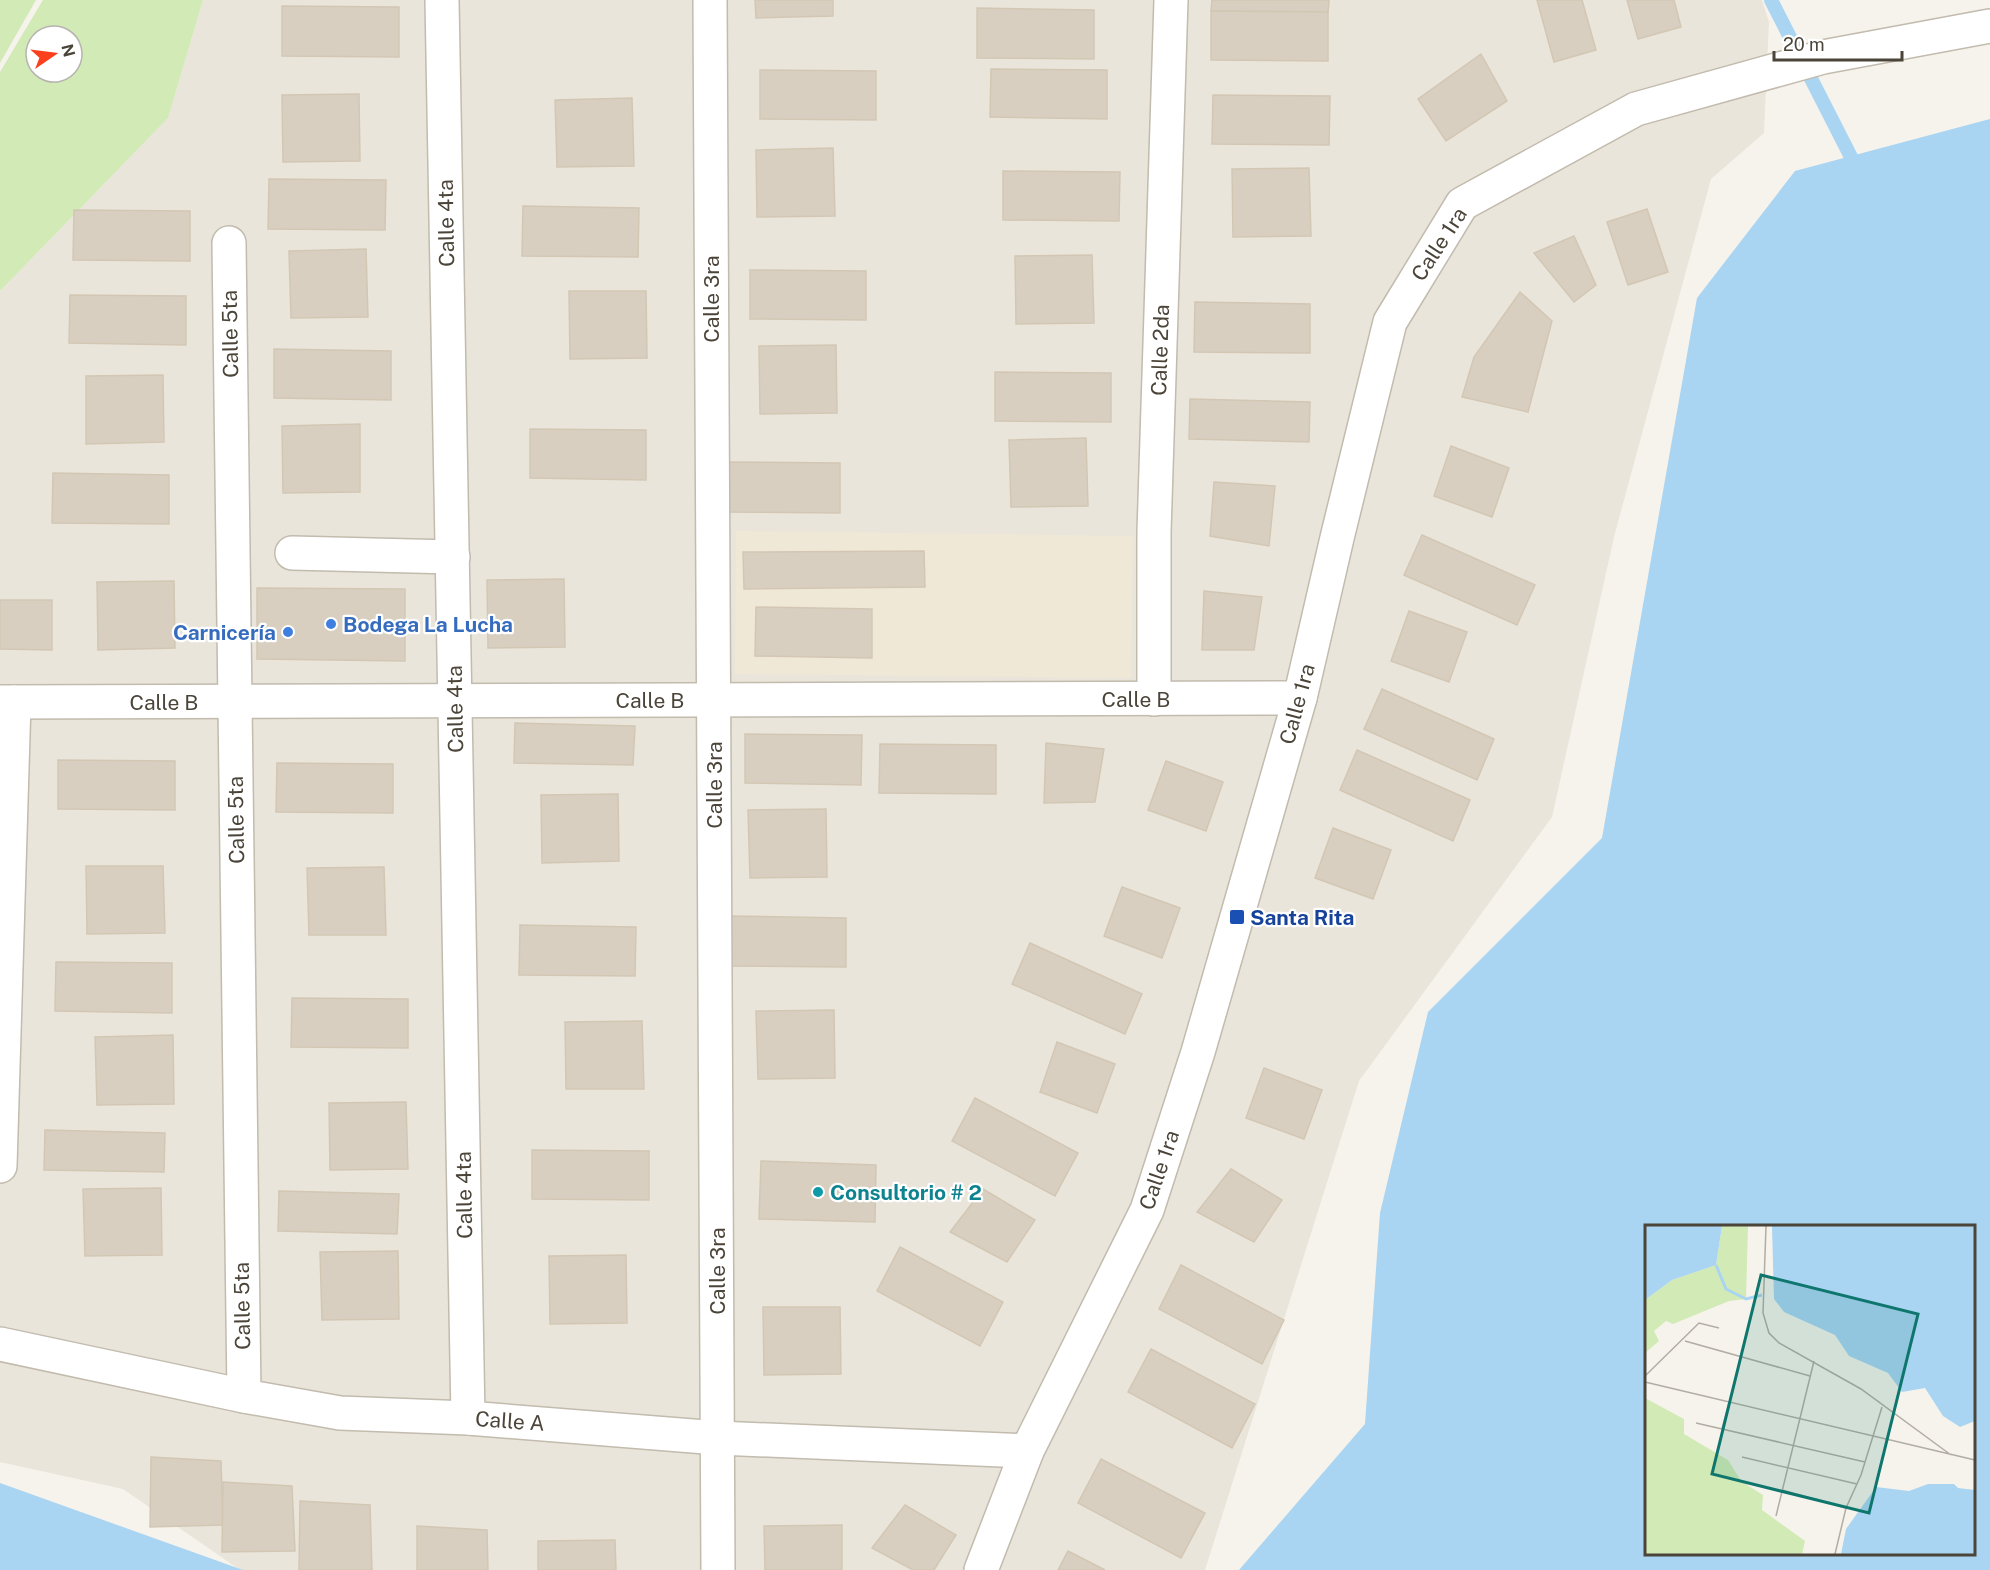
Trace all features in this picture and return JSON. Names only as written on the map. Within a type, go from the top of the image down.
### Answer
[{"type":"street","name":"Calle 4ta","points":[[442,0],[468,1418]]},
{"type":"street","name":"Calle 3ra","points":[[710,0],[718,1570]]},
{"type":"street","name":"Calle 2da","points":[[1154,699],[1154,532],[1171,0]]},
{"type":"street","name":"Calle 1ra","points":[[981,1570],[1027,1451],[1147,1210],[1198,1052],[1300,698],[1390,322],[1462,204],[1636,109],[1823,57],[1990,26]]},
{"type":"street","name":"Calle 5ta","points":[[229,243],[244,1396]]},
{"type":"street","points":[[292,553],[453,556]]},
{"type":"street","name":"Calle B","points":[[7,702],[1300,698]]},
{"type":"street","points":[[0,1166],[7,702]]},
{"type":"street","name":"Calle A","points":[[0,1344],[244,1396],[340,1413],[468,1418],[718,1438],[1027,1451]]},
{"type":"shaded area","points":[[203,0],[1762,0],[1769,22],[1764,133],[1711,179],[1614,537],[1552,817],[1359,1081],[1205,1570],[240,1570],[123,1489],[0,1462],[0,291],[168,118]]},
{"type":"shaded area","points":[[736,531],[1133,536],[1131,678],[735,674]]},
{"type":"green space","points":[[0,0],[36,0],[0,63]]},
{"type":"green space","points":[[43,0],[203,0],[168,118],[0,291],[0,72],[24,32],[24,84],[84,84],[84,24],[29,24]]},
{"type":"water","points":[[1990,119],[1990,1570],[1239,1570],[1365,1424],[1380,1213],[1428,1012],[1602,838],[1697,298],[1795,171]]},
{"type":"water","points":[[0,1483],[243,1570],[0,1570]]},
{"type":"building","points":[[755,0],[833,0],[833,16],[756,18]]},
{"type":"building","points":[[1212,0],[1329,0],[1328,12],[1211,11]]},
{"type":"building","points":[[1537,0],[1582,0],[1596,50],[1554,62]]},
{"type":"building","points":[[1627,0],[1674,0],[1681,27],[1638,39]]},
{"type":"building","points":[[282,6],[399,7],[399,57],[282,56]]},
{"type":"building","points":[[977,8],[1094,10],[1094,59],[977,58]]},
{"type":"building","points":[[1211,11],[1328,12],[1328,61],[1211,60]]},
{"type":"building","points":[[1481,54],[1507,101],[1446,141],[1418,99]]},
{"type":"building","points":[[991,69],[1107,70],[1107,119],[990,117]]},
{"type":"building","points":[[760,70],[876,71],[876,120],[760,119]]},
{"type":"building","points":[[359,94],[360,161],[283,162],[282,95]]},
{"type":"building","points":[[1213,95],[1330,96],[1329,145],[1212,144]]},
{"type":"building","points":[[632,98],[634,166],[557,167],[555,100]]},
{"type":"building","points":[[833,148],[835,216],[757,217],[756,150]]},
{"type":"building","points":[[1309,168],[1311,236],[1233,237],[1232,169]]},
{"type":"building","points":[[1003,171],[1120,172],[1119,221],[1003,220]]},
{"type":"building","points":[[269,179],[386,180],[385,230],[268,229]]},
{"type":"building","points":[[523,206],[639,208],[638,257],[522,256]]},
{"type":"building","points":[[1647,209],[1668,272],[1628,285],[1607,222]]},
{"type":"building","points":[[74,210],[190,211],[190,261],[73,260]]},
{"type":"building","points":[[1574,236],[1596,285],[1574,302],[1534,253]]},
{"type":"building","points":[[366,249],[368,317],[291,318],[289,251]]},
{"type":"building","points":[[1092,255],[1094,323],[1016,324],[1015,256]]},
{"type":"building","points":[[750,270],[866,271],[866,320],[750,319]]},
{"type":"building","points":[[569,291],[646,291],[647,358],[570,359]]},
{"type":"building","points":[[1520,292],[1552,321],[1528,412],[1462,397],[1474,357]]},
{"type":"building","points":[[70,295],[186,296],[186,345],[69,343]]},
{"type":"building","points":[[1195,302],[1310,304],[1310,353],[1194,352]]},
{"type":"building","points":[[836,345],[837,413],[760,414],[759,346]]},
{"type":"building","points":[[274,349],[391,351],[391,400],[274,398]]},
{"type":"building","points":[[995,372],[1111,373],[1111,422],[995,421]]},
{"type":"building","points":[[163,375],[164,442],[86,444],[86,376]]},
{"type":"building","points":[[1190,399],[1310,402],[1309,442],[1189,439]]},
{"type":"building","points":[[360,424],[360,492],[283,493],[282,426]]},
{"type":"building","points":[[530,429],[646,430],[646,480],[530,478]]},
{"type":"building","points":[[1086,438],[1088,506],[1011,507],[1009,440]]},
{"type":"building","points":[[1451,446],[1509,468],[1492,517],[1434,496]]},
{"type":"building","points":[[724,462],[840,463],[840,513],[724,512]]},
{"type":"building","points":[[53,473],[169,475],[169,524],[52,523]]},
{"type":"building","points":[[1214,482],[1275,486],[1269,546],[1210,536]]},
{"type":"building","points":[[1422,535],[1535,585],[1517,625],[1404,575]]},
{"type":"building","points":[[924,551],[925,587],[744,589],[743,552]]},
{"type":"building","points":[[564,579],[565,647],[488,648],[487,580]]},
{"type":"building","points":[[174,581],[175,648],[98,650],[97,582]]},
{"type":"building","name":"Bodega La Lucha","points":[[257,588],[405,589],[405,661],[257,659]]},
{"type":"building","points":[[1204,591],[1262,597],[1254,650],[1202,650]]},
{"type":"building","points":[[0,600],[52,600],[52,650],[0,649]]},
{"type":"building","points":[[756,607],[872,609],[872,658],[755,656]]},
{"type":"building","points":[[1409,611],[1467,632],[1449,682],[1391,661]]},
{"type":"building","points":[[1382,689],[1494,739],[1477,780],[1364,729]]},
{"type":"building","points":[[515,723],[635,726],[633,765],[514,763]]},
{"type":"building","points":[[745,734],[862,735],[861,785],[745,783]]},
{"type":"building","points":[[1046,743],[1104,749],[1095,802],[1044,803]]},
{"type":"building","points":[[880,744],[996,745],[996,794],[879,793]]},
{"type":"building","points":[[1357,750],[1470,800],[1453,841],[1340,790]]},
{"type":"building","points":[[58,760],[175,761],[175,810],[58,809]]},
{"type":"building","points":[[1166,761],[1223,782],[1206,831],[1148,810]]},
{"type":"building","points":[[277,763],[393,764],[393,813],[276,812]]},
{"type":"building","points":[[618,794],[619,861],[542,863],[541,795]]},
{"type":"building","points":[[826,809],[827,877],[750,878],[748,810]]},
{"type":"building","points":[[1333,828],[1391,850],[1373,899],[1315,878]]},
{"type":"building","points":[[86,866],[163,866],[165,933],[87,934]]},
{"type":"building","points":[[384,867],[386,935],[309,935],[307,868]]},
{"type":"building","points":[[1122,887],[1180,908],[1162,958],[1104,936]]},
{"type":"building","points":[[730,916],[846,918],[846,967],[729,966]]},
{"type":"building","points":[[520,925],[636,927],[635,976],[519,975]]},
{"type":"building","points":[[1030,943],[1142,994],[1125,1034],[1012,984]]},
{"type":"building","points":[[56,962],[172,963],[172,1013],[55,1011]]},
{"type":"building","points":[[292,998],[408,999],[408,1048],[291,1047]]},
{"type":"building","points":[[834,1010],[835,1078],[758,1079],[756,1011]]},
{"type":"building","points":[[642,1021],[644,1089],[566,1089],[565,1022]]},
{"type":"building","points":[[173,1035],[174,1104],[97,1105],[95,1037]]},
{"type":"building","points":[[1057,1042],[1115,1064],[1097,1113],[1040,1092]]},
{"type":"building","points":[[1264,1068],[1322,1090],[1304,1139],[1246,1118]]},
{"type":"building","points":[[975,1098],[1078,1153],[1055,1196],[952,1141]]},
{"type":"building","points":[[406,1102],[408,1169],[330,1170],[329,1103]]},
{"type":"building","points":[[45,1130],[165,1133],[164,1172],[44,1170]]},
{"type":"building","points":[[532,1150],[649,1151],[649,1200],[532,1199]]},
{"type":"building","name":"Consultorio # 2","points":[[761,1161],[876,1165],[875,1222],[759,1219]]},
{"type":"building","points":[[1231,1169],[1282,1200],[1254,1242],[1197,1212]]},
{"type":"building","points":[[161,1188],[162,1255],[85,1256],[83,1189]]},
{"type":"building","points":[[983,1189],[1035,1220],[1007,1262],[950,1232]]},
{"type":"building","points":[[279,1191],[399,1194],[397,1234],[278,1231]]},
{"type":"building","points":[[900,1247],[1003,1302],[980,1346],[877,1291]]},
{"type":"building","points":[[398,1251],[399,1319],[322,1320],[320,1252]]},
{"type":"building","points":[[626,1255],[627,1323],[550,1324],[549,1256]]},
{"type":"building","points":[[1181,1265],[1284,1320],[1262,1364],[1159,1309]]},
{"type":"building","points":[[763,1307],[840,1307],[841,1374],[764,1375]]},
{"type":"building","points":[[1151,1349],[1255,1404],[1232,1448],[1128,1392]]},
{"type":"building","points":[[151,1457],[221,1461],[223,1525],[150,1527]]},
{"type":"building","points":[[1101,1459],[1205,1513],[1181,1558],[1078,1503]]},
{"type":"building","points":[[223,1482],[292,1486],[295,1551],[222,1552]]},
{"type":"building","points":[[300,1501],[370,1505],[372,1570],[299,1570]]},
{"type":"building","points":[[905,1505],[956,1535],[934,1570],[913,1570],[872,1548]]},
{"type":"building","points":[[842,1525],[842,1570],[765,1570],[764,1526]]},
{"type":"building","points":[[417,1526],[487,1530],[488,1570],[417,1570]]},
{"type":"building","points":[[615,1540],[616,1570],[538,1570],[538,1541]]},
{"type":"building","points":[[1068,1551],[1105,1570],[1058,1570]]},
{"type":"waterway","points":[[1771,0],[1851,157]]},
{"type":"place","name":"Bodega La Lucha","points":[[331,624]]},
{"type":"place","name":"Carnicería","points":[[288,632]]},
{"type":"place","name":"Santa Rita","points":[[1237,917]]},
{"type":"place","name":"Consultorio # 2","points":[[818,1192]]}]
